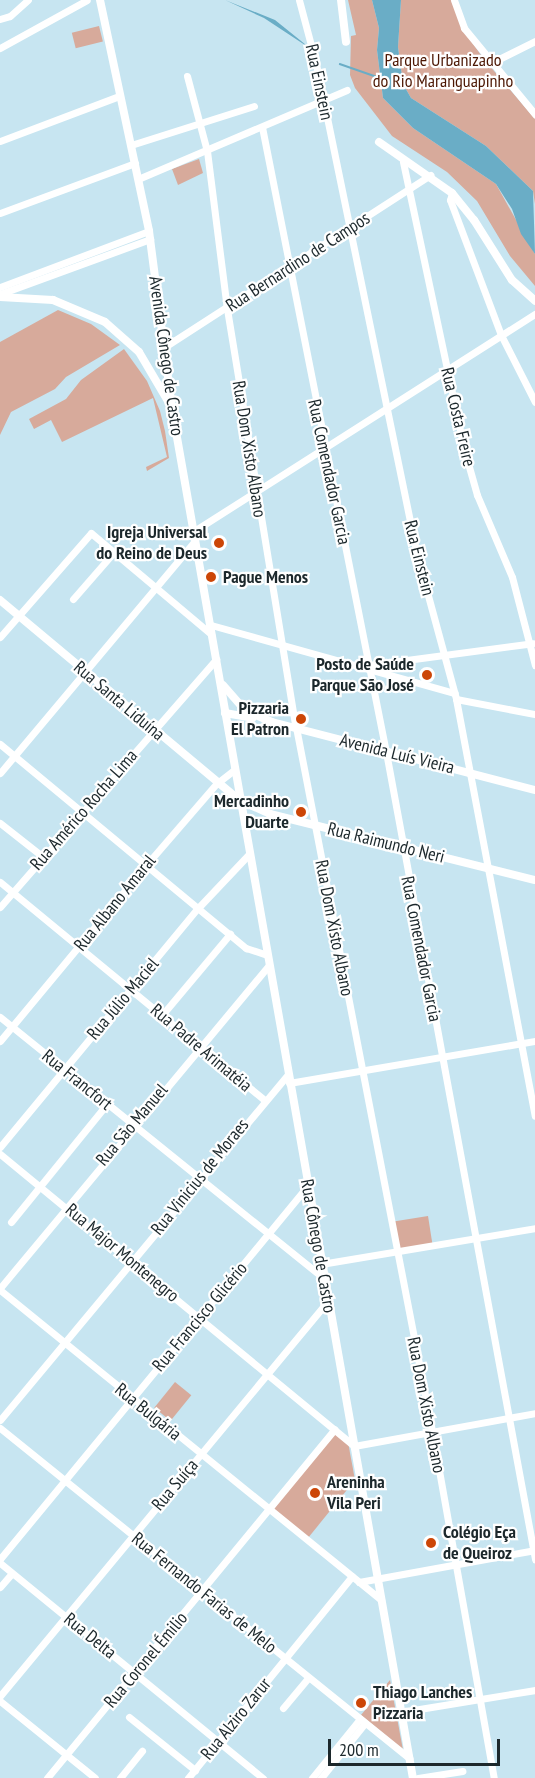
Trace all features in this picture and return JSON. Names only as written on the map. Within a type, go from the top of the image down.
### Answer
[{"type":"main road","name":"Avenida Cônego de Castro","points":[[100,0],[149,235],[172,409],[225,713]]},
{"type":"main road","points":[[341,0],[346,42]]},
{"type":"main road","points":[[379,142],[403,162],[430,175],[452,193],[474,220],[512,280],[535,301]]},
{"type":"main road","points":[[0,295],[54,300],[105,322],[139,352],[172,409]]},
{"type":"main road","name":"Rua Santa Liduína","points":[[0,600],[216,784],[239,800]]},
{"type":"main road","name":"Avenida Luís Vieira","points":[[219,675],[235,702],[259,718]]},
{"type":"main road","name":"Avenida Luís Vieira","points":[[225,713],[259,718],[535,790]]},
{"type":"main road","name":"Rua Cônego de Castro","points":[[225,713],[327,1302],[413,1778]]},
{"type":"main road","name":"Rua Raimundo Neri","points":[[239,800],[270,814],[535,880]]},
{"type":"street","points":[[0,19],[10,16],[28,0]]},
{"type":"street","points":[[0,48],[87,0]]},
{"type":"street","name":"Rua Einstein","points":[[299,0],[312,48],[350,227],[384,408],[417,555],[455,696],[535,1116]]},
{"type":"street","points":[[454,0],[461,22],[491,63],[535,114]]},
{"type":"street","points":[[491,63],[535,41]]},
{"type":"street","name":"Rua Dom Xisto Albano","points":[[187,76],[207,151],[227,309],[296,729],[432,1431],[494,1778]]},
{"type":"street","points":[[138,179],[347,90]]},
{"type":"street","points":[[0,141],[119,96]]},
{"type":"street","points":[[131,145],[254,106]]},
{"type":"street","name":"Rua Comendador Garcia","points":[[262,127],[323,447],[386,752],[511,1418],[535,1559]]},
{"type":"street","name":"Rua Costa Freire","points":[[403,162],[447,369],[477,495],[512,577],[533,643],[535,665]]},
{"type":"street","points":[[0,213],[135,163]]},
{"type":"street","name":"Rua Bernardino de Campos","points":[[165,346],[227,309],[430,175]]},
{"type":"street","points":[[452,193],[450,200],[501,335],[535,402]]},
{"type":"street","points":[[0,287],[149,235]]},
{"type":"street","points":[[0,295],[76,262]]},
{"type":"street","points":[[194,531],[255,490],[535,314]]},
{"type":"street","points":[[0,637],[91,533],[211,629],[282,644],[369,667],[455,696],[535,714]]},
{"type":"street","points":[[0,773],[195,541]]},
{"type":"street","points":[[73,599],[114,552]]},
{"type":"street","points":[[369,667],[445,652],[533,643]]},
{"type":"street","name":"Rua Américo Rocha Lima","points":[[0,907],[81,811],[216,659]]},
{"type":"street","points":[[0,744],[251,951],[267,955]]},
{"type":"street","name":"Rua Albano Amaral","points":[[0,1041],[216,784],[235,769]]},
{"type":"street","points":[[0,823],[43,857]]},
{"type":"street","name":"Rua Júlio Maciel","points":[[0,1147],[198,908],[249,854]]},
{"type":"street","name":"Rua Padre Arimatéia","points":[[0,882],[81,946],[264,1100]]},
{"type":"street","points":[[162,1015],[230,934]]},
{"type":"street","name":"Rua São Manuel","points":[[0,1289],[132,1124],[269,965]]},
{"type":"street","name":"Rua Francfort","points":[[0,1017],[323,1278]]},
{"type":"street","points":[[289,1078],[361,1071],[535,1041]]},
{"type":"street","name":"Rua Vinicius de Moraes","points":[[0,1420],[264,1100],[289,1078]]},
{"type":"street","points":[[11,1222],[107,1104]]},
{"type":"street","name":"Rua Major Montenegro","points":[[0,1154],[268,1372],[354,1446]]},
{"type":"street","name":"Rua Francisco Glicério","points":[[0,1561],[308,1186]]},
{"type":"street","points":[[321,1264],[535,1228]]},
{"type":"street","name":"Rua Bulgária","points":[[0,1289],[381,1600]]},
{"type":"street","name":"Rua Suíça","points":[[0,1696],[327,1302]]},
{"type":"street","points":[[354,1446],[535,1413]]},
{"type":"street","name":"Rua Fernando Farias de Melo","points":[[0,1428],[409,1758]]},
{"type":"street","name":"Rua Coronel Émilio","points":[[47,1778],[334,1429]]},
{"type":"street","points":[[359,1582],[534,1550]]},
{"type":"street","name":"Rua Delta","points":[[0,1561],[262,1778]]},
{"type":"street","points":[[0,1587],[12,1573]]},
{"type":"street","name":"Rua Alziro Zarur","points":[[188,1778],[351,1576]]},
{"type":"street","points":[[284,1708],[308,1678]]},
{"type":"street","points":[[401,1712],[535,1690]]},
{"type":"street","points":[[0,1701],[94,1778]]},
{"type":"street","points":[[129,1717],[195,1770]]},
{"type":"street","points":[[312,1778],[363,1721]]},
{"type":"street","points":[[321,1778],[363,1721]]},
{"type":"street","points":[[120,1778],[142,1751]]},
{"type":"street","points":[[418,1778],[462,1771]]},
{"type":"green space","name":"Parque Urbanizado do Rio Maranguapinho","points":[[348,0],[372,0],[379,28],[377,50],[383,98],[413,128],[496,184],[535,254],[535,286],[510,256],[477,201],[447,172],[392,136],[355,88],[350,75],[351,36],[356,35]]},
{"type":"green space","name":"Parque Urbanizado do Rio Maranguapinho","points":[[401,0],[452,0],[462,28],[483,58],[535,119],[535,204],[533,191],[486,146],[411,98],[403,84],[398,47]]},
{"type":"green space","points":[[99,26],[103,42],[76,48],[72,33]]},
{"type":"green space","points":[[199,159],[203,173],[178,185],[172,169]]},
{"type":"green space","points":[[58,310],[91,324],[120,345],[66,377],[55,389],[11,412],[0,435],[0,342]]},
{"type":"green space","points":[[124,349],[147,381],[160,411],[165,431],[169,458],[147,471],[146,467],[167,457],[153,398],[62,442],[51,420],[34,429],[29,419],[66,399],[81,380]]},
{"type":"green space","points":[[428,1216],[433,1246],[395,1252],[390,1222]]},
{"type":"green space","points":[[175,1382],[191,1395],[171,1421],[154,1408]]},
{"type":"green space","name":"Areninha Vila Peri","points":[[335,1433],[348,1442],[355,1480],[308,1538],[273,1508]]},
{"type":"green space","points":[[390,1680],[403,1750],[361,1715]]},
{"type":"water","points":[[225,0],[275,20],[311,49],[264,18]]},
{"type":"water","points":[[372,0],[401,0],[398,47],[403,84],[411,98],[486,146],[533,191],[535,254],[521,234],[512,209],[496,184],[413,128],[383,98],[377,50],[379,28]]},
{"type":"waterway","points":[[340,64],[380,78]]},
{"type":"place","name":"Igreja Universal do Reino de Deus","points":[[219,543]]},
{"type":"place","name":"Pague Menos","points":[[211,577]]},
{"type":"place","name":"Posto de Saúde Parque São José","points":[[427,675]]},
{"type":"place","name":"Pizzaria El Patron","points":[[301,719]]},
{"type":"place","name":"Mercadinho Duarte","points":[[301,812]]},
{"type":"place","name":"Areninha Vila Peri","points":[[315,1493]]},
{"type":"place","name":"Colégio Eça de Queiroz","points":[[431,1543]]},
{"type":"place","name":"Thiago Lanches Pizzaria","points":[[361,1703]]}]
